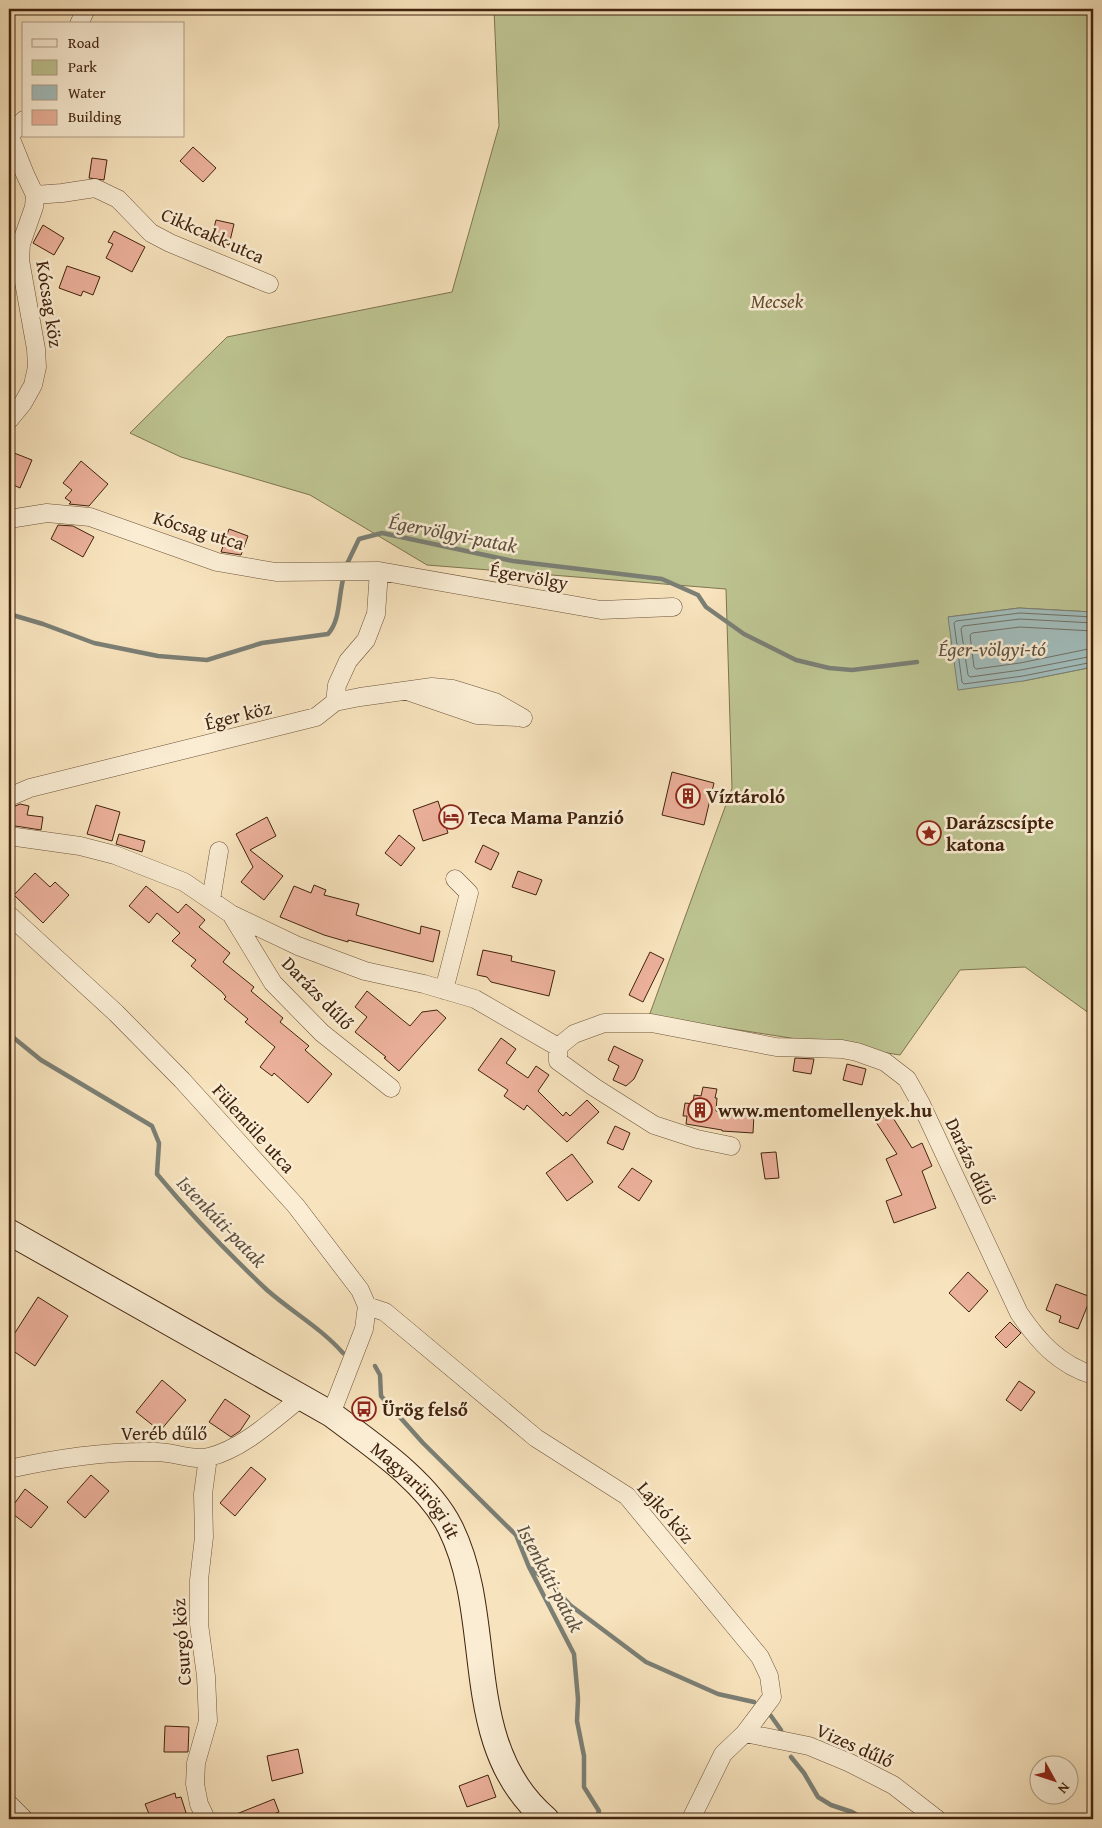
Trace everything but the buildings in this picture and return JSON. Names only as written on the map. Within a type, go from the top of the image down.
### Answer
[{"type":"main road","name":"Magyarürögi út","points":[[9,1232],[331,1414],[379,1449],[424,1490],[450,1526],[464,1560],[491,1729],[504,1764],[528,1801],[546,1819]]},
{"type":"street","points":[[80,22],[86,9]]},
{"type":"street","points":[[22,122],[9,134],[35,195]]},
{"type":"street","name":"Cikkcakk utca","points":[[35,195],[95,188],[118,199],[151,233],[170,243],[269,284]]},
{"type":"street","name":"Kócsag köz","points":[[9,420],[33,385],[37,367],[36,349],[20,260],[21,244],[34,207],[35,195]]},
{"type":"street","name":"Kócsag utca","points":[[9,519],[47,513],[90,517],[217,562],[276,572],[379,571]]},
{"type":"street","points":[[379,571],[376,614],[366,640],[348,661],[336,685],[335,702],[360,697],[432,687],[453,689],[495,702],[523,718],[477,715],[406,691]]},
{"type":"street","name":"Égervölgy","points":[[379,571],[601,610],[672,607]]},
{"type":"street","name":"Éger köz","points":[[9,797],[30,788],[316,717],[335,702]]},
{"type":"street","name":"Darázs dűlő","points":[[9,836],[80,846],[115,855],[184,882],[231,914],[298,946],[365,972],[476,999],[558,1047],[574,1034],[604,1022],[651,1023],[776,1047],[842,1049],[885,1062],[907,1079],[921,1104],[1019,1313],[1034,1334],[1055,1356],[1080,1371],[1093,1375]]},
{"type":"street","points":[[212,900],[218,851]]},
{"type":"street","points":[[444,990],[469,893],[455,878]]},
{"type":"street","name":"Darázs dűlő","points":[[231,914],[274,983],[322,1033],[391,1088]]},
{"type":"street","name":"Fülemüle utca","points":[[9,915],[116,1013],[182,1080],[296,1206],[360,1290],[367,1306]]},
{"type":"street","points":[[558,1047],[558,1061],[594,1087],[654,1125],[697,1140],[730,1146]]},
{"type":"street","points":[[331,1414],[364,1329],[367,1306]]},
{"type":"street","name":"Lajkó köz","points":[[367,1306],[385,1312],[536,1438],[628,1496],[760,1657],[769,1676],[772,1697],[745,1733],[723,1754],[691,1819]]},
{"type":"street","name":"Veréb dűlő","points":[[9,1469],[125,1452],[159,1452],[190,1457],[208,1457],[242,1442],[302,1398]]},
{"type":"street","name":"Csurgó köz","points":[[206,1819],[199,1804],[195,1784],[196,1763],[208,1722],[206,1676],[199,1624],[199,1580],[204,1537],[204,1494],[208,1457]]},
{"type":"street","name":"Vizes dűlő","points":[[745,1733],[809,1746],[850,1762],[894,1785],[936,1819]]},
{"type":"street","points":[[9,1804],[24,1819]]},
{"type":"green space","name":"Mecsek","points":[[494,9],[1093,9],[1093,612],[1019,608],[948,617],[1023,681],[1093,667],[1093,1016],[1025,967],[960,970],[900,1055],[649,1016],[732,788],[726,589],[427,565],[310,495],[181,457],[130,433],[227,337],[452,292],[499,126]]},
{"type":"water","name":"Éger-völgyi-tó","points":[[1019,608],[1093,612],[1093,667],[1023,681],[958,690],[948,617]]},
{"type":"waterway","name":"Égervölgyi-patak","points":[[346,566],[359,539],[382,533],[513,561],[662,579],[698,595],[706,607],[744,634],[796,660],[829,668],[852,670],[917,662]]},
{"type":"waterway","name":"Égervölgyi-patak","points":[[9,614],[43,624],[94,643],[158,656],[207,660],[262,643],[328,634],[337,615],[344,576]]},
{"type":"waterway","name":"Istenkúti-patak","points":[[9,1034],[41,1060],[152,1126],[159,1143],[157,1174],[224,1248],[267,1290],[316,1328],[343,1353]]},
{"type":"waterway","name":"Istenkúti-patak","points":[[375,1366],[380,1375],[381,1396],[423,1443],[516,1535],[529,1567],[574,1654],[578,1699],[577,1721],[584,1756],[584,1787],[599,1811],[596,1819]]},
{"type":"waterway","points":[[532,1569],[553,1586],[570,1605],[646,1662],[718,1694],[754,1702]]},
{"type":"waterway","points":[[771,1716],[781,1730]]},
{"type":"waterway","points":[[791,1757],[804,1773],[818,1797],[831,1805],[852,1812],[864,1819]]},
{"type":"place","name":"Víztároló","points":[[688,796]]},
{"type":"place","name":"Teca Mama Panzió","points":[[451,817]]},
{"type":"place","name":"Darázscsípte katona","points":[[929,833]]},
{"type":"place","name":"www.mentomellenyek.hu","points":[[700,1110]]},
{"type":"place","name":"Ürög felső","points":[[364,1409]]}]
